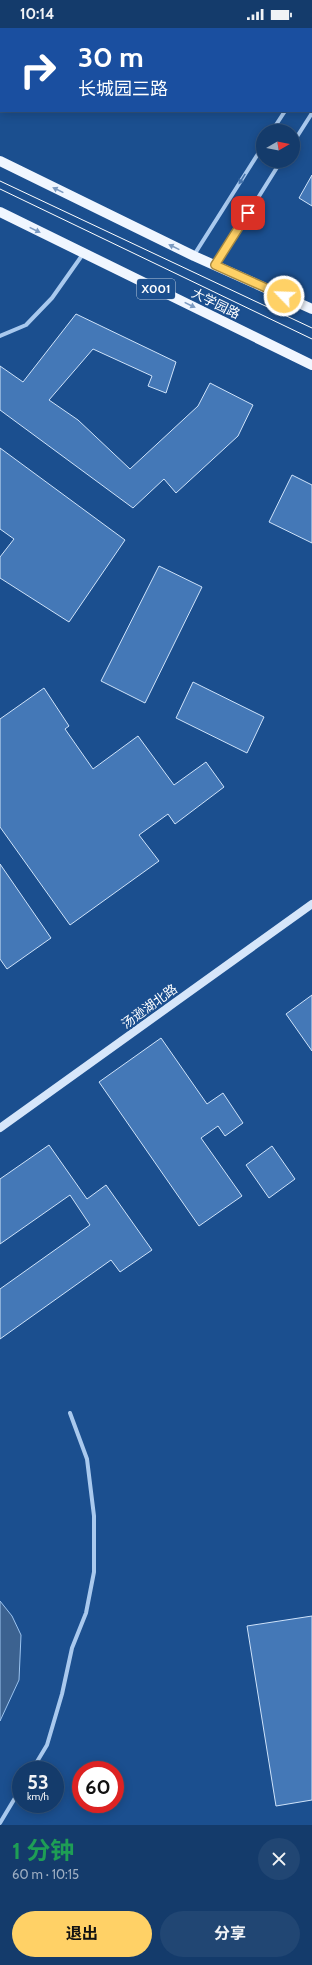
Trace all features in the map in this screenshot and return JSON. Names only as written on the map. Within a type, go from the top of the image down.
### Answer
[{"type":"main road","points":[[0,161],[194,256],[312,309]]},
{"type":"main road","name":"大学园路","points":[[0,212],[312,365]]},
{"type":"main road","name":"汤逊湖北路","points":[[0,1128],[312,904]]},
{"type":"street","points":[[277,124],[284,112]]},
{"type":"street","points":[[300,132],[312,113]]},
{"type":"street","points":[[194,256],[256,157]]},
{"type":"street","points":[[215,265],[277,168]]},
{"type":"street","points":[[0,336],[26,324],[52,298],[84,253]]},
{"type":"street","points":[[37,1761],[47,1745],[62,1694],[72,1648],[86,1613],[94,1572],[94,1516],[87,1459],[70,1413]]},
{"type":"street","points":[[0,1823],[12,1803]]},
{"type":"water","points":[[0,1601],[12,1616],[21,1635],[19,1680],[0,1721]]},
{"type":"building","points":[[312,175],[312,206],[299,198]]},
{"type":"building","points":[[76,314],[176,362],[166,393],[148,386],[152,376],[93,349],[49,400],[78,420],[130,469],[198,406],[210,383],[253,405],[238,436],[176,493],[164,479],[133,508],[0,410],[0,366],[23,382]]},
{"type":"building","points":[[0,448],[125,540],[69,622],[0,578],[0,557],[14,539],[0,529]]},
{"type":"building","points":[[292,475],[312,485],[312,543],[269,522]]},
{"type":"building","points":[[159,566],[202,587],[145,703],[101,681]]},
{"type":"building","points":[[193,682],[264,717],[247,753],[176,718]]},
{"type":"building","points":[[44,688],[69,726],[65,729],[93,769],[138,736],[174,785],[206,762],[224,787],[175,824],[168,814],[139,835],[159,861],[70,925],[0,827],[0,719]]},
{"type":"building","points":[[0,864],[51,938],[7,969],[0,959]]},
{"type":"building","points":[[312,995],[312,1051],[286,1014]]},
{"type":"building","points":[[161,1038],[207,1104],[223,1093],[243,1123],[225,1136],[218,1126],[201,1138],[242,1196],[199,1226],[99,1082]]},
{"type":"building","points":[[49,1145],[87,1199],[106,1185],[152,1250],[120,1272],[111,1260],[0,1339],[0,1289],[90,1225],[70,1195],[0,1244],[0,1179]]},
{"type":"building","points":[[272,1146],[295,1179],[269,1198],[246,1165]]},
{"type":"building","points":[[312,1616],[312,1800],[276,1806],[247,1626]]},
{"type":"tram line","points":[[0,181],[312,328]]},
{"type":"tram line","points":[[0,189],[312,339]]},
{"type":"route","points":[[248,213],[215,265],[284,296]]}]
